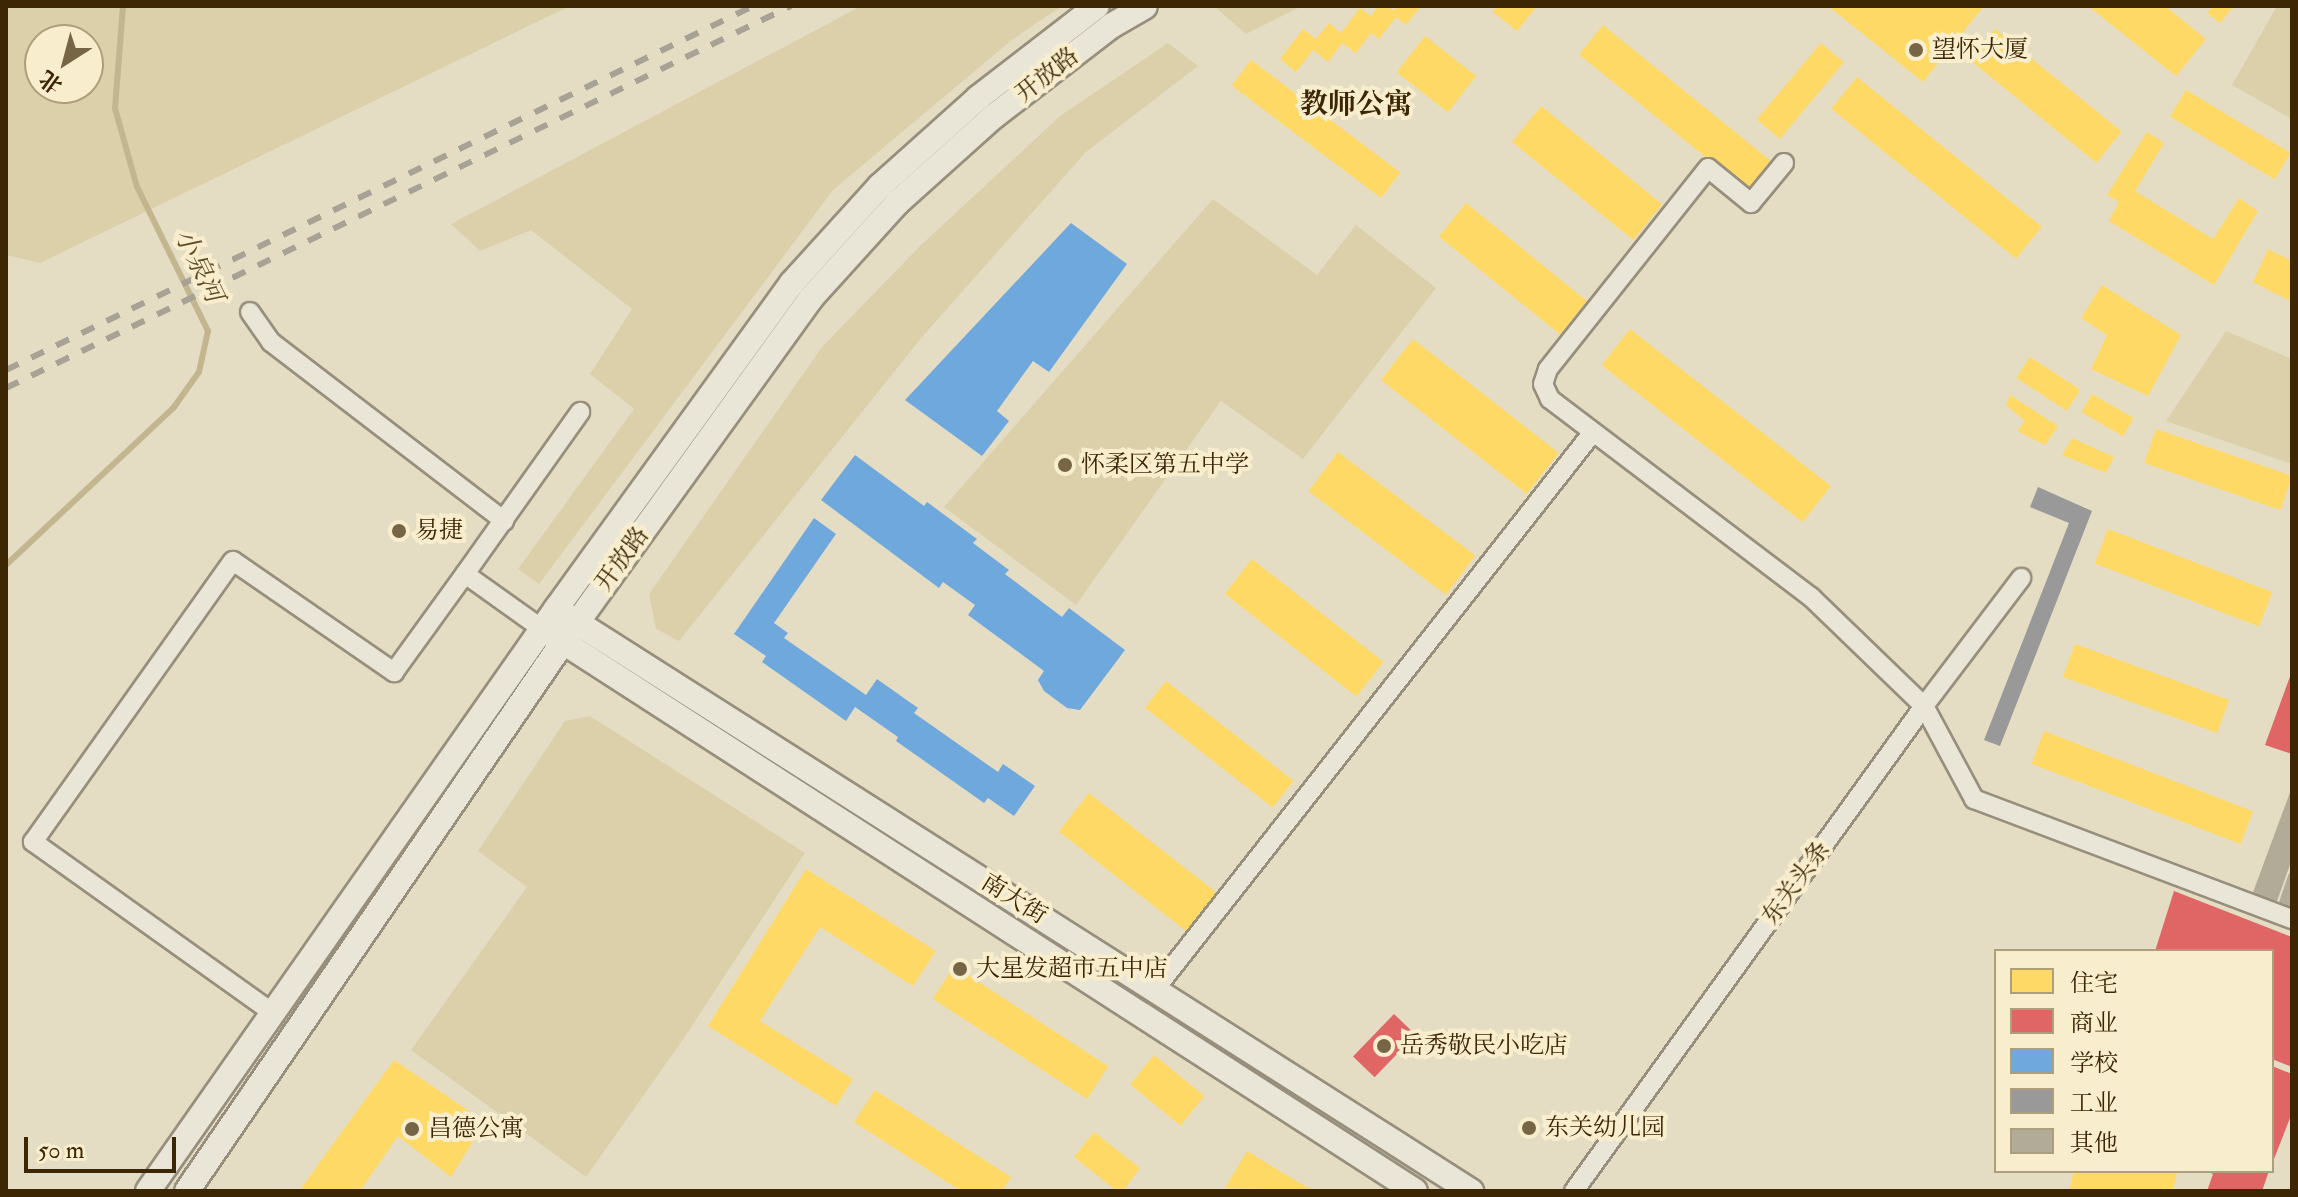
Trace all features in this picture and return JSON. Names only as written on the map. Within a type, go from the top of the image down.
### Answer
[{"type":"main road","name":"开放路","points":[[187,1191],[560,626],[792,283],[880,186],[978,98],[1097,6]]},
{"type":"main road","name":"开放路","points":[[148,1191],[273,1013],[560,626],[811,298],[897,203],[993,117],[1111,26],[1145,6]]},
{"type":"main road","name":"南大街","points":[[560,626],[1156,988],[1471,1191]]},
{"type":"main road","name":"南大街","points":[[560,626],[1415,1191]]},
{"type":"street","points":[[1784,163],[1751,203],[1708,168],[1548,369],[1543,384],[1550,399],[1811,597],[1924,706],[1974,799],[2292,919]]},
{"type":"street","points":[[250,312],[271,342],[504,521]]},
{"type":"street","points":[[273,1013],[33,842],[233,561],[394,672],[580,412]]},
{"type":"street","points":[[1156,988],[1593,432]]},
{"type":"street","points":[[465,574],[560,626]]},
{"type":"street","name":"东关头条","points":[[1574,1191],[1924,706],[2021,578]]},
{"type":"shaded area","points":[[6,6],[570,6],[40,263],[6,255]]},
{"type":"shaded area","points":[[861,6],[1062,6],[1013,39],[833,190],[539,584],[518,569],[634,409],[590,374],[632,309],[531,230],[480,251],[451,224]]},
{"type":"shaded area","points":[[1214,6],[1302,6],[1246,34]]},
{"type":"shaded area","points":[[2277,6],[2292,6],[2292,119],[2232,85]]},
{"type":"shaded area","points":[[1168,43],[1198,66],[1086,152],[922,337],[679,641],[656,629],[649,594],[822,347],[919,247],[1060,116]]},
{"type":"shaded area","points":[[1213,199],[1317,275],[1356,225],[1436,288],[1303,459],[1221,401],[1076,605],[944,507]]},
{"type":"shaded area","points":[[2226,331],[2292,359],[2292,464],[2166,421]]},
{"type":"shaded area","points":[[590,716],[805,853],[684,1038],[586,1177],[411,1050],[527,887],[478,851],[565,721]]},
{"type":"building: 住宅","points":[[1379,6],[1395,10],[1398,6],[1421,6],[1406,25],[1396,17],[1379,39],[1371,33],[1356,53],[1342,43],[1328,62],[1313,50],[1296,72],[1280,59],[1303,29],[1316,39],[1329,23],[1341,33],[1360,8],[1371,16]]},
{"type":"building: 住宅","points":[[1497,6],[1537,6],[1517,31],[1493,12]]},
{"type":"building: 住宅","name":"望怀大厦","points":[[1828,6],[1984,6],[1923,82]]},
{"type":"building: 住宅","points":[[2088,6],[2165,6],[2206,39],[2176,76]]},
{"type":"building: 住宅","points":[[2213,6],[2234,6],[2220,23],[2207,13]]},
{"type":"building: 住宅","points":[[1603,25],[1772,162],[1749,192],[1579,55]]},
{"type":"building: 住宅","points":[[1995,29],[2122,132],[2097,163],[1970,60]]},
{"type":"building: 住宅","points":[[1425,36],[1476,76],[1448,112],[1397,72]]},
{"type":"building: 住宅","points":[[1821,43],[1844,62],[1780,139],[1757,120]]},
{"type":"building: 住宅","points":[[1251,60],[1400,173],[1381,198],[1232,86]]},
{"type":"building: 住宅","points":[[1857,77],[2042,227],[2016,259],[1831,109]]},
{"type":"building: 住宅","points":[[2186,90],[2291,153],[2275,179],[2170,117]]},
{"type":"building: 住宅","points":[[1541,106],[1662,204],[1633,240],[1512,142]]},
{"type":"building: 住宅","points":[[2147,132],[2164,143],[2135,191],[2213,239],[2239,198],[2258,211],[2214,285],[2109,221],[2119,202],[2107,195]]},
{"type":"building: 住宅","points":[[1466,203],[1587,301],[1560,335],[1439,236]]},
{"type":"building: 住宅","points":[[2268,249],[2292,261],[2292,302],[2253,282]]},
{"type":"building: 住宅","points":[[2102,285],[2181,335],[2148,396],[2091,369],[2107,335],[2081,318]]},
{"type":"building: 住宅","points":[[1630,329],[1831,486],[1803,522],[1602,365]]},
{"type":"building: 住宅","points":[[1413,339],[1559,453],[1527,494],[1381,380]]},
{"type":"building: 住宅","points":[[2030,357],[2080,390],[2067,411],[2016,378]]},
{"type":"building: 住宅","points":[[2092,394],[2134,418],[2123,436],[2082,412]]},
{"type":"building: 住宅","points":[[2010,395],[2058,426],[2045,445],[2017,431],[2025,421],[2006,405]]},
{"type":"building: 住宅","points":[[2156,429],[2292,476],[2280,510],[2144,463]]},
{"type":"building: 住宅","points":[[2072,438],[2114,457],[2106,473],[2062,455]]},
{"type":"building: 住宅","points":[[1338,452],[1475,556],[1446,595],[1309,491]]},
{"type":"building: 住宅","points":[[2108,529],[2272,592],[2259,627],[2095,564]]},
{"type":"building: 住宅","points":[[1252,559],[1384,662],[1357,696],[1225,594]]},
{"type":"building: 住宅","points":[[2075,644],[2229,700],[2217,733],[2063,677]]},
{"type":"building: 住宅","points":[[1166,681],[1294,781],[1273,808],[1145,708]]},
{"type":"building: 住宅","points":[[2044,731],[2253,811],[2241,844],[2031,764]]},
{"type":"building: 住宅","points":[[1089,793],[1217,893],[1187,932],[1059,832]]},
{"type":"building: 住宅","points":[[806,869],[936,951],[913,986],[820,927],[760,1021],[853,1079],[836,1106],[708,1026]]},
{"type":"building: 住宅","points":[[954,966],[1108,1066],[1087,1099],[933,999]]},
{"type":"building: 住宅","points":[[1154,1055],[1205,1096],[1181,1125],[1130,1085]]},
{"type":"building: 住宅","name":"昌德公寓","points":[[394,1060],[485,1122],[451,1177],[398,1136],[360,1191],[299,1191]]},
{"type":"building: 住宅","points":[[875,1090],[1011,1177],[1002,1191],[961,1191],[854,1122]]},
{"type":"building: 住宅","points":[[1094,1132],[1140,1168],[1123,1191],[1117,1191],[1074,1157]]},
{"type":"building: 住宅","points":[[1247,1151],[1313,1191],[1225,1188]]},
{"type":"building: 住宅","points":[[2074,1173],[2177,1173],[2173,1191],[2069,1191]]},
{"type":"building: 商业","points":[[2292,671],[2292,754],[2265,745]]},
{"type":"building: 商业","points":[[2174,891],[2292,937],[2292,1067],[2274,1060],[2274,949],[2156,949]]},
{"type":"building: 商业","name":"岳秀敬民小吃店","points":[[1394,1014],[1416,1035],[1375,1077],[1353,1056]]},
{"type":"building: 商业","points":[[2274,1067],[2292,1074],[2292,1113],[2274,1159]]},
{"type":"building: 商业","points":[[2211,1173],[2268,1173],[2262,1191],[2207,1191],[2213,1174]]},
{"type":"building: 学校","points":[[1071,223],[1127,264],[1049,372],[1033,361],[997,411],[1009,421],[982,456],[905,400]]},
{"type":"building: 学校","points":[[855,455],[924,506],[927,502],[977,539],[973,543],[1009,570],[1005,574],[1062,617],[1069,608],[1125,650],[1080,710],[1067,708],[1044,691],[1038,680],[1044,671],[968,615],[975,605],[943,582],[939,588],[821,500]]},
{"type":"building: 学校","points":[[814,518],[836,534],[774,623],[788,633],[784,638],[866,695],[877,679],[918,708],[914,713],[998,772],[1003,764],[1035,786],[1014,816],[988,798],[984,803],[896,741],[898,737],[855,707],[846,721],[762,662],[766,656],[734,634]]},
{"type":"building: 工业","points":[[2038,487],[2092,511],[2000,746],[1984,740],[2069,523],[2030,507]]},
{"type":"building: 其他","points":[[2292,787],[2292,859],[2276,904],[2252,895]]},
{"type":"building: 其他","points":[[2289,873],[2292,874],[2292,910],[2278,905]]},
{"type":"waterway","name":"小泉河","points":[[6,565],[174,407],[199,372],[208,331],[137,187],[115,108],[123,6]]},
{"type":"railway","points":[[6,370],[753,6]]},
{"type":"railway","points":[[6,388],[791,6]]},
{"type":"place","name":"望怀大厦","points":[[1916,50]]},
{"type":"place","name":"怀柔区第五中学","points":[[1065,465]]},
{"type":"place","name":"易捷","points":[[399,531]]},
{"type":"place","name":"大星发超市五中店","points":[[960,969]]},
{"type":"place","name":"岳秀敬民小吃店","points":[[1384,1046]]},
{"type":"place","name":"东关幼儿园","points":[[1529,1128]]},
{"type":"place","name":"昌德公寓","points":[[412,1129]]},
{"type":"district","name":"教师公寓","points":[[1356,105]]}]
